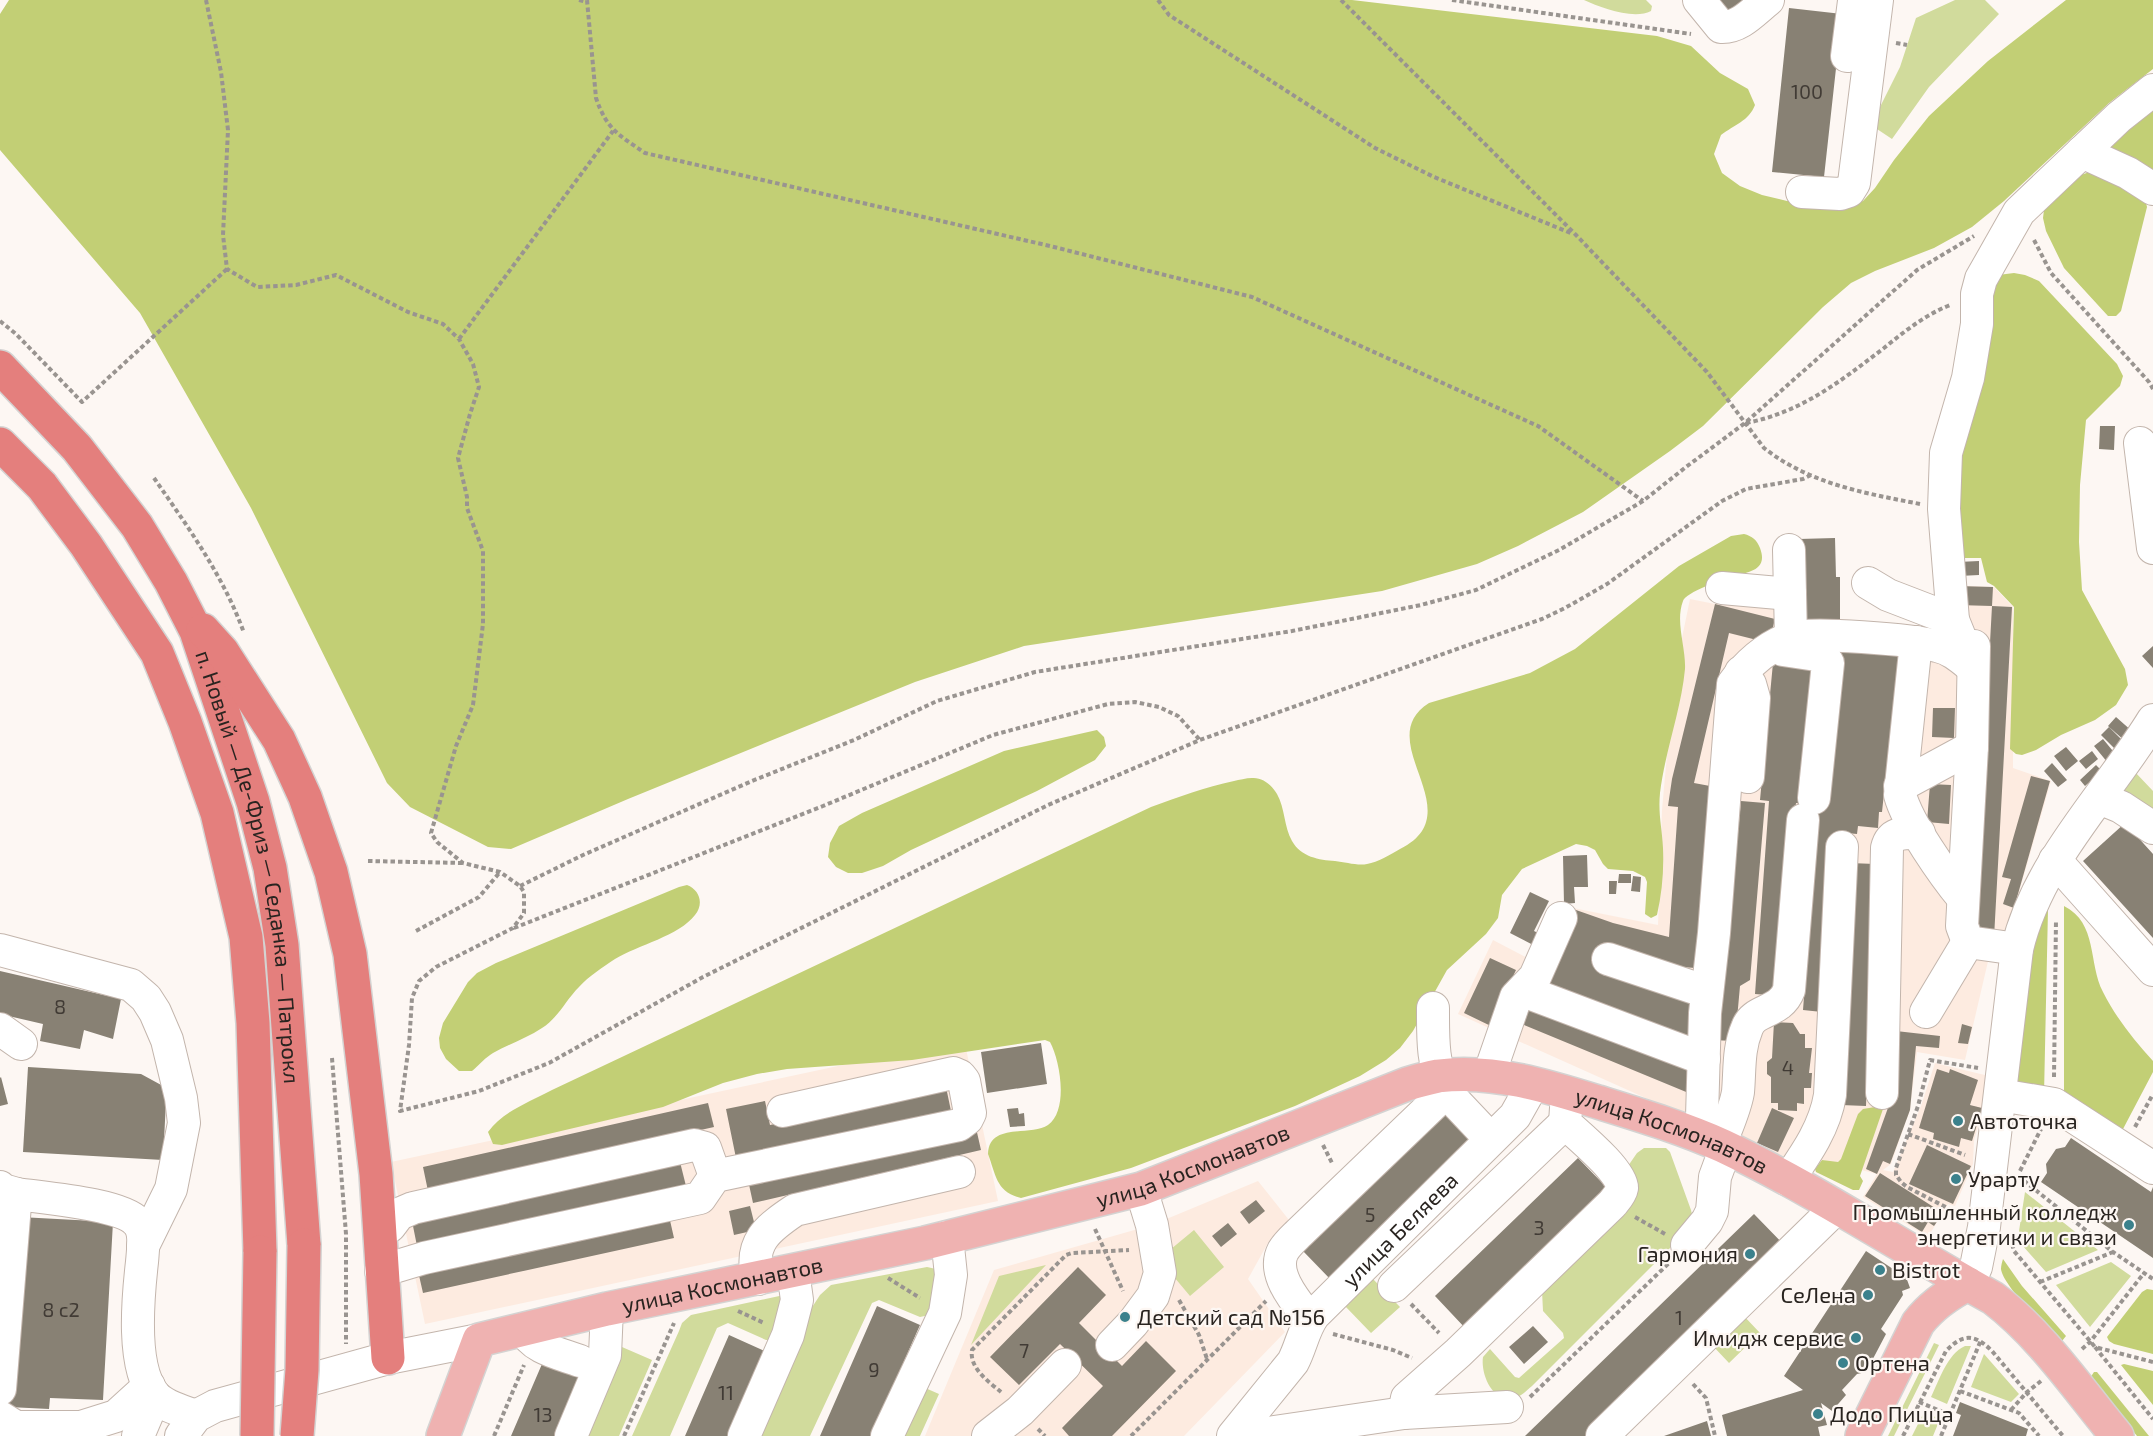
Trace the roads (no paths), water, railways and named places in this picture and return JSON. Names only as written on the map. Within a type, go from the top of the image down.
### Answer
[{"type":"highway","name":"п. Новый — Де-Фриз — Седанка — Патрокл","points":[[0,368],[77,448],[137,526],[171,582],[196,631],[246,780],[270,868],[282,945],[304,1245],[302,1370],[297,1436]]},
{"type":"highway","name":"п. Новый — Де-Фриз — Седанка — Патрокл","points":[[0,444],[42,486],[86,545],[157,653],[185,722],[217,813],[227,849],[246,937],[253,1023],[260,1252],[257,1436]]},
{"type":"highway","points":[[186,611],[222,651],[257,702],[279,740],[305,797],[331,873],[350,954],[376,1174],[388,1358]]},
{"type":"main road","name":"улица Космонавтов","points":[[478,1341],[530,1337],[607,1309],[758,1279],[1082,1205],[1141,1189],[1407,1084],[1442,1084],[1489,1075],[1533,1084],[1566,1108],[1714,1142],[1837,1208],[1992,1298],[2050,1353],[2117,1436]]},
{"type":"main road","points":[[1862,1436],[1918,1323],[1926,1312],[1946,1295],[1968,1284]]},
{"type":"main road","points":[[443,1436],[478,1341]]},
{"type":"street","points":[[1699,0],[1721,27],[1729,27],[1739,23],[1768,0]]},
{"type":"street","points":[[1802,192],[1840,194],[1849,191],[1854,183],[1852,71],[1860,0]]},
{"type":"street","points":[[1968,942],[1962,926],[1972,747],[1972,667],[1944,509],[1946,453],[1968,378],[1977,324],[1977,294],[1981,279],[2019,212],[2082,152],[2153,90]]},
{"type":"street","points":[[2082,152],[2128,173],[2153,189]]},
{"type":"street","points":[[2140,443],[2153,548]]},
{"type":"street","points":[[1781,643],[1790,594],[1789,550]]},
{"type":"street","points":[[1868,583],[1888,595],[1964,620]]},
{"type":"street","points":[[1722,588],[1790,594]]},
{"type":"street","points":[[1687,1245],[1707,1221],[1712,1211],[1715,1177],[1714,1142],[1702,1117],[1704,1059],[1707,992],[1714,933],[1733,684],[1754,659],[1781,643],[1821,635],[1916,642],[1938,646],[1953,652],[1972,667]]},
{"type":"street","points":[[1916,642],[1900,786],[1903,806],[1949,881],[1963,898]]},
{"type":"street","points":[[1714,1142],[1736,1101],[1740,1049],[1747,1027],[1752,1019],[1783,1002],[1789,990],[1808,809],[1828,663],[1823,656],[1781,643]]},
{"type":"street","points":[[1741,672],[1750,684],[1754,698],[1748,777]]},
{"type":"street","points":[[1968,1284],[1997,1229],[2004,1170],[2001,1084],[2017,949],[2022,927],[2031,903],[2055,861],[2099,798],[2149,739]]},
{"type":"street","points":[[1900,786],[1972,747]]},
{"type":"street","points":[[2099,798],[2129,812],[2153,828]]},
{"type":"street","points":[[1882,1093],[1887,848],[1889,840],[1898,834],[1919,833]]},
{"type":"street","points":[[1788,1180],[1816,1137],[1827,1110],[1830,1095],[1842,847]]},
{"type":"street","points":[[2055,861],[2153,970]]},
{"type":"street","points":[[1489,1075],[1516,998],[1535,977],[1562,918]]},
{"type":"street","points":[[1968,942],[2017,949]]},
{"type":"street","points":[[1926,1012],[1968,942]]},
{"type":"street","points":[[0,950],[131,985],[146,998],[156,1012],[173,1060],[183,1123],[171,1189],[143,1246]]},
{"type":"street","points":[[1608,959],[1707,992]]},
{"type":"street","points":[[1534,995],[1704,1059]]},
{"type":"street","points":[[1433,1008],[1432,1037],[1442,1084],[1481,1129]]},
{"type":"street","points":[[381,1272],[424,1258],[700,1198],[716,1176],[959,1125],[967,1119],[970,1113],[964,1081],[960,1076],[953,1074],[783,1111]]},
{"type":"street","points":[[1310,1320],[1294,1298],[1280,1270],[1280,1259],[1284,1249],[1347,1186],[1442,1084]]},
{"type":"street","name":"улица Беляева","points":[[1233,1436],[1293,1362],[1300,1350],[1310,1320],[1515,1116],[1533,1084]]},
{"type":"street","points":[[2001,1084],[2054,1104],[2153,1168]]},
{"type":"street","points":[[1394,1286],[1566,1108],[1616,1172],[1621,1182],[1621,1192],[1612,1204],[1430,1379],[1407,1398],[1404,1413]]},
{"type":"street","points":[[381,1232],[390,1226],[399,1214],[413,1208],[694,1145],[705,1148],[716,1176]]},
{"type":"street","points":[[758,1279],[755,1268],[755,1251],[759,1242],[773,1225],[795,1210],[959,1172]]},
{"type":"street","points":[[1112,1345],[1133,1323],[1153,1296],[1160,1273],[1152,1225],[1141,1189]]},
{"type":"street","points":[[9,1190],[113,1210],[138,1222],[143,1246],[139,1329],[141,1362],[145,1378],[152,1391],[188,1426],[215,1406],[388,1358],[478,1341]]},
{"type":"street","points":[[0,1389],[15,1205],[9,1190]]},
{"type":"street","points":[[1602,1436],[1837,1208]]},
{"type":"street","points":[[887,1436],[945,1313],[951,1275],[947,1237]]},
{"type":"street","points":[[744,1436],[788,1335],[796,1300],[793,1271]]},
{"type":"street","points":[[571,1436],[605,1355],[607,1309]]},
{"type":"street","points":[[530,1337],[580,1361]]},
{"type":"street","points":[[988,1436],[1020,1411],[1065,1365]]},
{"type":"street","points":[[0,1417],[16,1427],[81,1427],[116,1416],[152,1391]]},
{"type":"street","points":[[138,1436],[152,1391]]},
{"type":"street","points":[[1248,1436],[1404,1413],[1507,1407]]},
{"type":"place","name":"Автоточка","points":[[1958,1121]]},
{"type":"place","name":"Урарту","points":[[1956,1179]]},
{"type":"place","name":"Промышленный колледж энергетики и связи","points":[[2129,1225]]},
{"type":"place","name":"Гармония","points":[[1750,1254]]},
{"type":"place","name":"Bistrot","points":[[1880,1270]]},
{"type":"place","name":"СеЛена","points":[[1868,1295]]},
{"type":"place","name":"Детский сад №156","points":[[1125,1317]]},
{"type":"place","name":"Имидж сервис","points":[[1856,1338]]},
{"type":"place","name":"Ортена","points":[[1843,1363]]},
{"type":"place","name":"Додо Пицца","points":[[1818,1414]]}]
